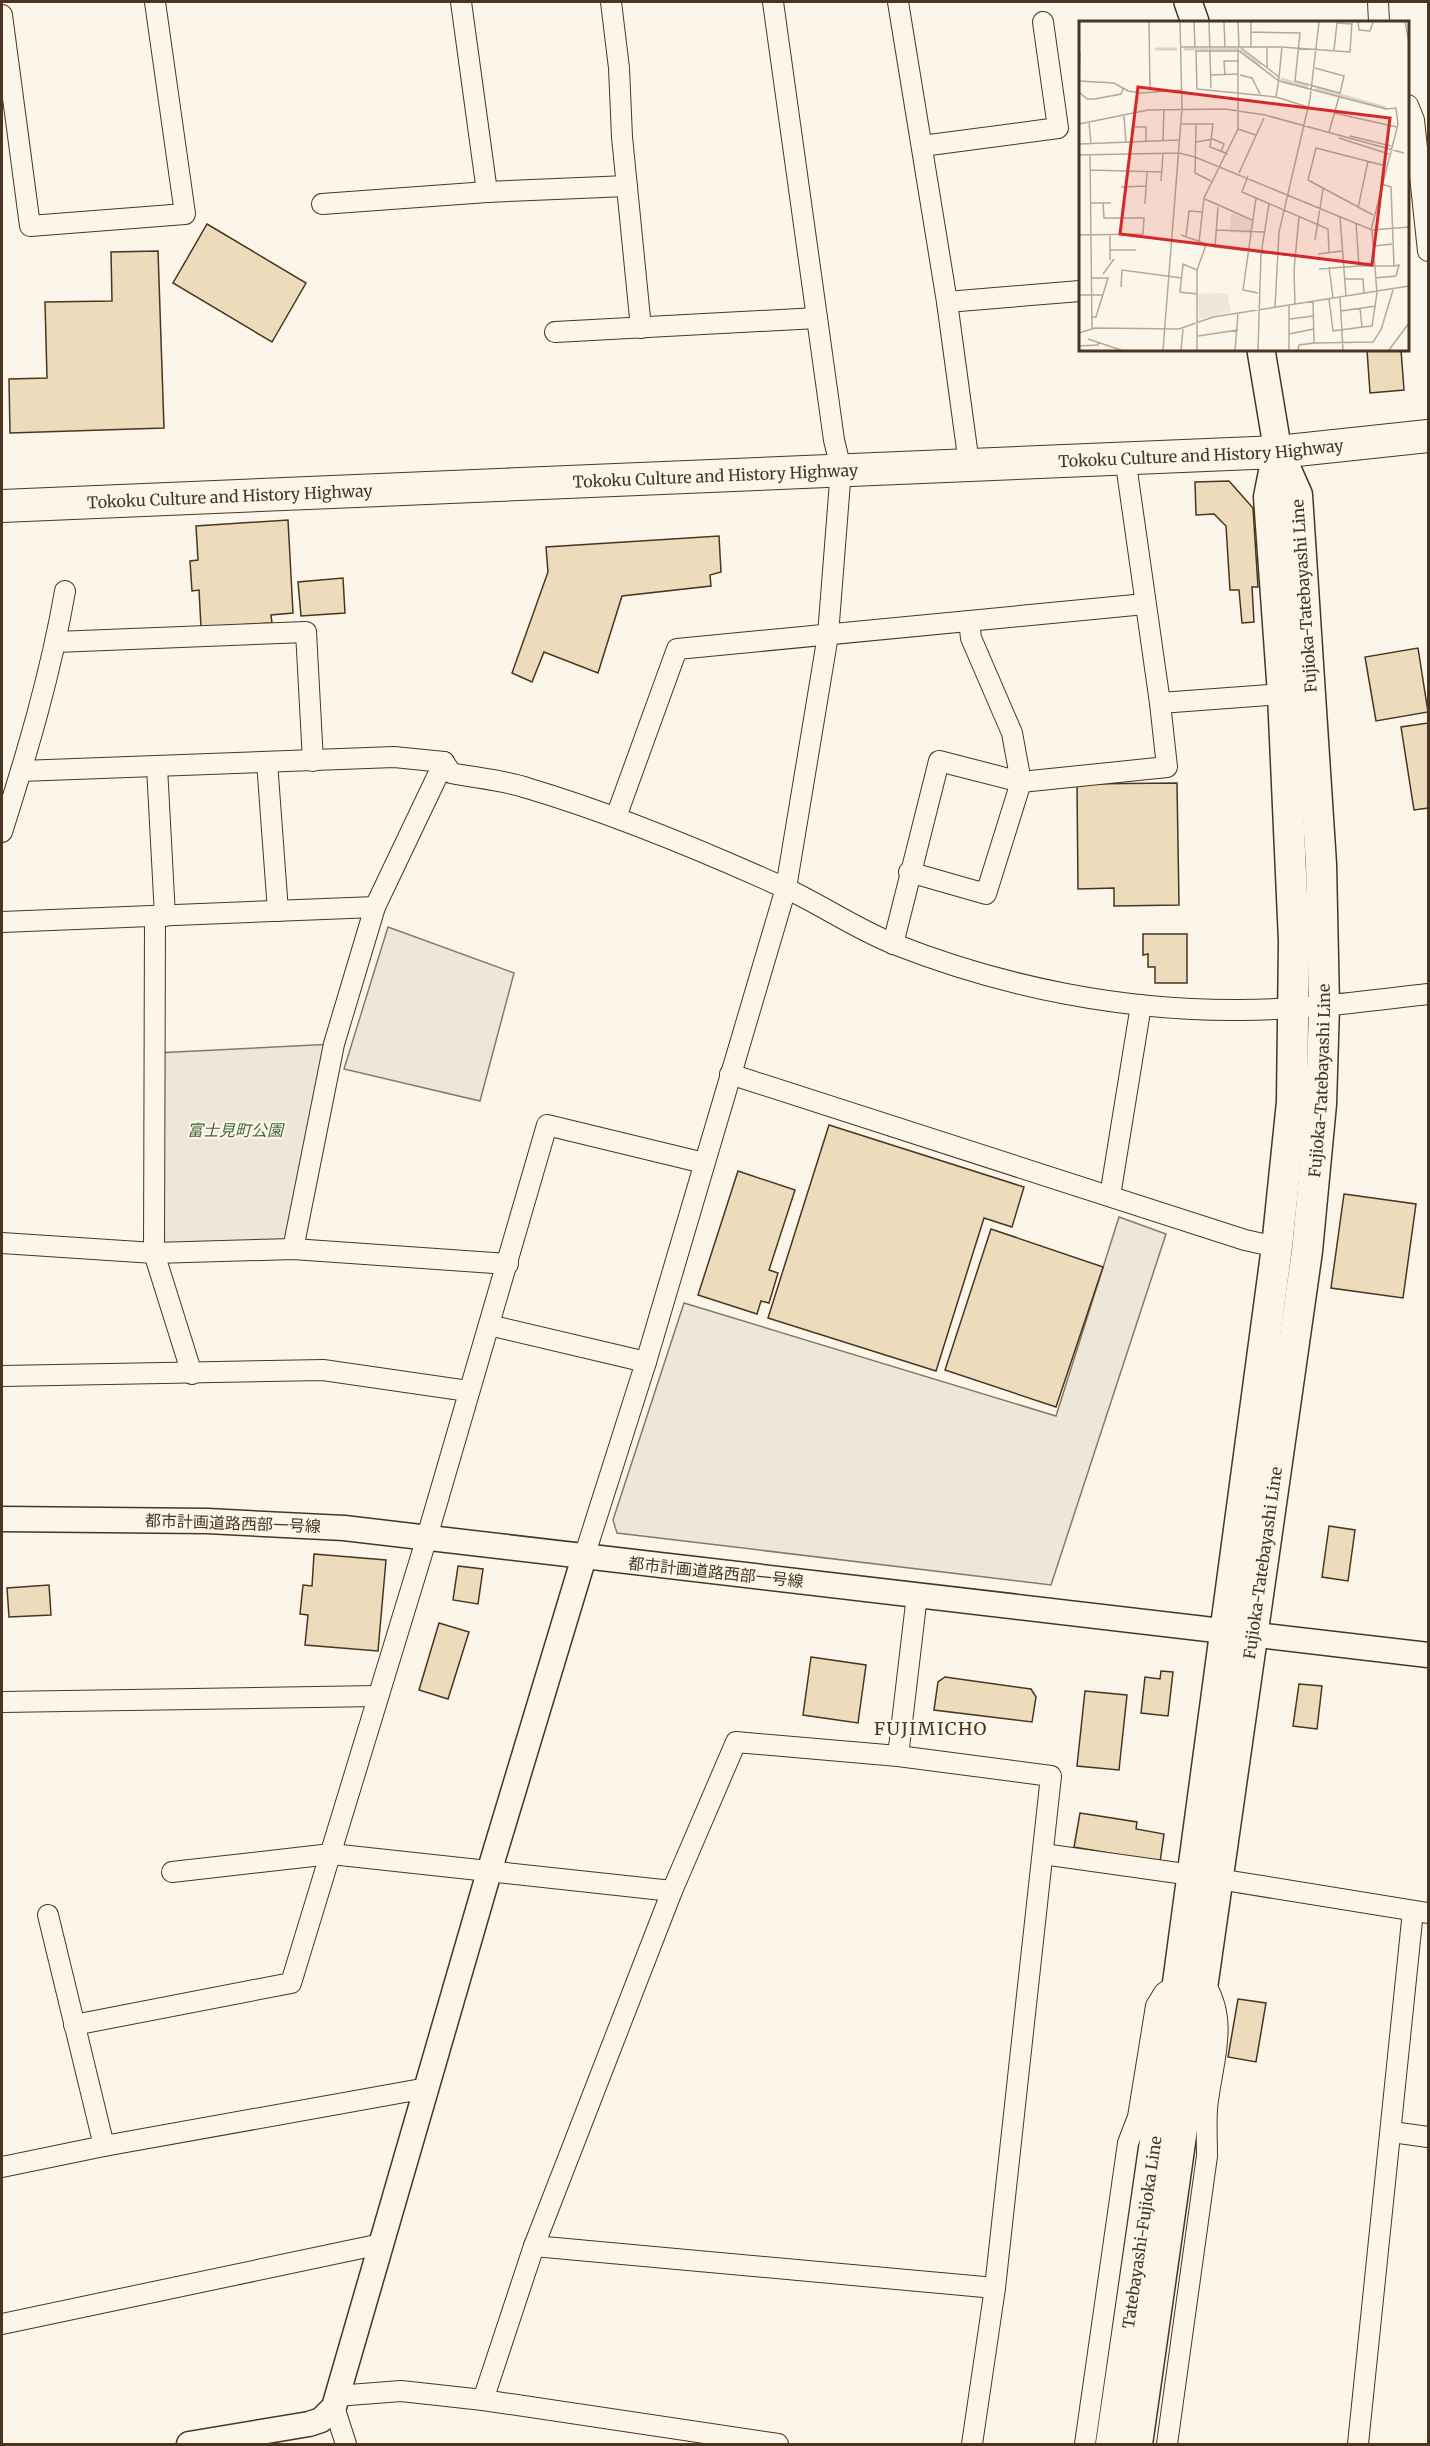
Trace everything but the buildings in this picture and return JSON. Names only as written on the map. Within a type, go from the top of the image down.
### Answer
[{"type":"highway","name":"Tokoku Culture and History Highway","points":[[2,506],[1278,452],[1428,436]]},
{"type":"main road","points":[[1188,2],[1195,21]]},
{"type":"main road","points":[[1261,351],[1278,452]]},
{"type":"main road","name":"Fujioka-Tatebayashi Line","points":[[1190,1982],[1238,1633],[1292,1101],[1294,941],[1283,694],[1269,497],[1278,452]]},
{"type":"main road","name":"Fujioka-Tatebayashi Line","points":[[1238,1633],[1307,1251],[1321,1104],[1324,1006],[1321,864],[1298,495],[1278,452]]},
{"type":"main road","name":"Tatebayashi-Fujioka Line","points":[[1112,2445],[1190,1982]]},
{"type":"main road","name":"Tatebayashi-Fujioka Line","points":[[1137,2445],[1190,1982]]},
{"type":"street","points":[[2,15],[30,226],[185,214],[155,2]]},
{"type":"street","points":[[461,2],[487,192]]},
{"type":"street","points":[[611,2],[619,68],[627,186],[641,328]]},
{"type":"street","points":[[189,2445],[309,2424],[321,2420],[335,2402],[489,1872],[584,1557],[646,1362],[786,888],[828,634],[841,470],[834,440],[773,2]]},
{"type":"street","points":[[898,2],[947,302],[969,464]]},
{"type":"street","points":[[1378,2],[1378,21]]},
{"type":"street","points":[[922,146],[1058,128],[1043,22]]},
{"type":"street","points":[[1417,115],[1428,251]]},
{"type":"street","points":[[322,204],[487,192],[627,186]]},
{"type":"street","points":[[947,302],[1079,291]]},
{"type":"street","points":[[555,332],[817,318]]},
{"type":"street","points":[[893,944],[909,872],[939,761],[1021,782],[1167,767],[1125,457]]},
{"type":"street","points":[[2,832],[56,642],[65,591]]},
{"type":"street","points":[[616,817],[677,649],[1145,604]]},
{"type":"street","points":[[909,872],[986,894],[1021,782],[1012,733],[971,638],[969,621]]},
{"type":"street","points":[[56,642],[306,632],[313,760]]},
{"type":"street","points":[[1160,703],[1283,694]]},
{"type":"street","points":[[21,771],[394,757],[444,762]]},
{"type":"street","points":[[267,762],[278,911]]},
{"type":"street","points":[[444,762],[451,773],[524,787],[616,817],[786,888],[893,944],[1001,980],[1078,996],[1141,1005],[1238,1010],[1324,1006],[1428,994]]},
{"type":"street","points":[[293,1249],[334,1044],[375,907],[444,762]]},
{"type":"street","points":[[158,767],[160,916],[154,1253],[192,1374]]},
{"type":"street","points":[[2,922],[375,907]]},
{"type":"street","points":[[1110,1196],[1141,1005]]},
{"type":"street","points":[[730,1074],[1245,1240],[1277,1247]]},
{"type":"street","points":[[74,2025],[291,1983],[427,1537],[468,1391],[548,1125],[704,1163]]},
{"type":"street","points":[[2,1242],[154,1253],[293,1249],[508,1264]]},
{"type":"street","points":[[489,1325],[646,1362]]},
{"type":"street","points":[[2,1376],[323,1370],[468,1391]]},
{"type":"street","name":"都市計画道路西部一号線","points":[[2,1520],[84,1519],[283,1524],[427,1537],[1428,1654]]},
{"type":"street","points":[[898,1756],[917,1595]]},
{"type":"street","points":[[2,1702],[377,1696]]},
{"type":"street","points":[[483,2400],[534,2246],[672,1891],[735,1742],[898,1756],[1051,1776],[995,2288],[972,2445]]},
{"type":"street","points":[[172,1872],[331,1854],[672,1891]]},
{"type":"street","points":[[1042,1854],[1205,1877],[1421,1912],[1392,2132],[1358,2445]]},
{"type":"street","points":[[48,1915],[104,2146]]},
{"type":"street","points":[[1085,2445],[1128,2143],[1138,2117],[1156,2006],[1164,1993],[1190,1982],[1216,2007],[1218,2026],[1207,2109],[1208,2156],[1167,2445]]},
{"type":"street","points":[[2,2167],[104,2146],[427,2088]]},
{"type":"street","points":[[1392,2132],[1428,2137]]},
{"type":"street","points":[[2,2324],[381,2244]]},
{"type":"street","points":[[534,2246],[995,2288]]},
{"type":"street","points":[[335,2402],[401,2391],[483,2400],[777,2445]]},
{"type":"street","points":[[335,2402],[346,2445]]},
{"type":"green space","name":"富士見町公園","points":[[334,1044],[293,1249],[154,1253],[155,1053]]},
{"type":"shaded area","points":[[388,927],[514,973],[480,1101],[344,1069]]},
{"type":"shaded area","points":[[1119,1217],[1166,1234],[1051,1585],[617,1533],[613,1520],[684,1303],[1056,1416]]},
{"type":"district","name":"FUJIMICHO","points":[[931,1728]]}]
